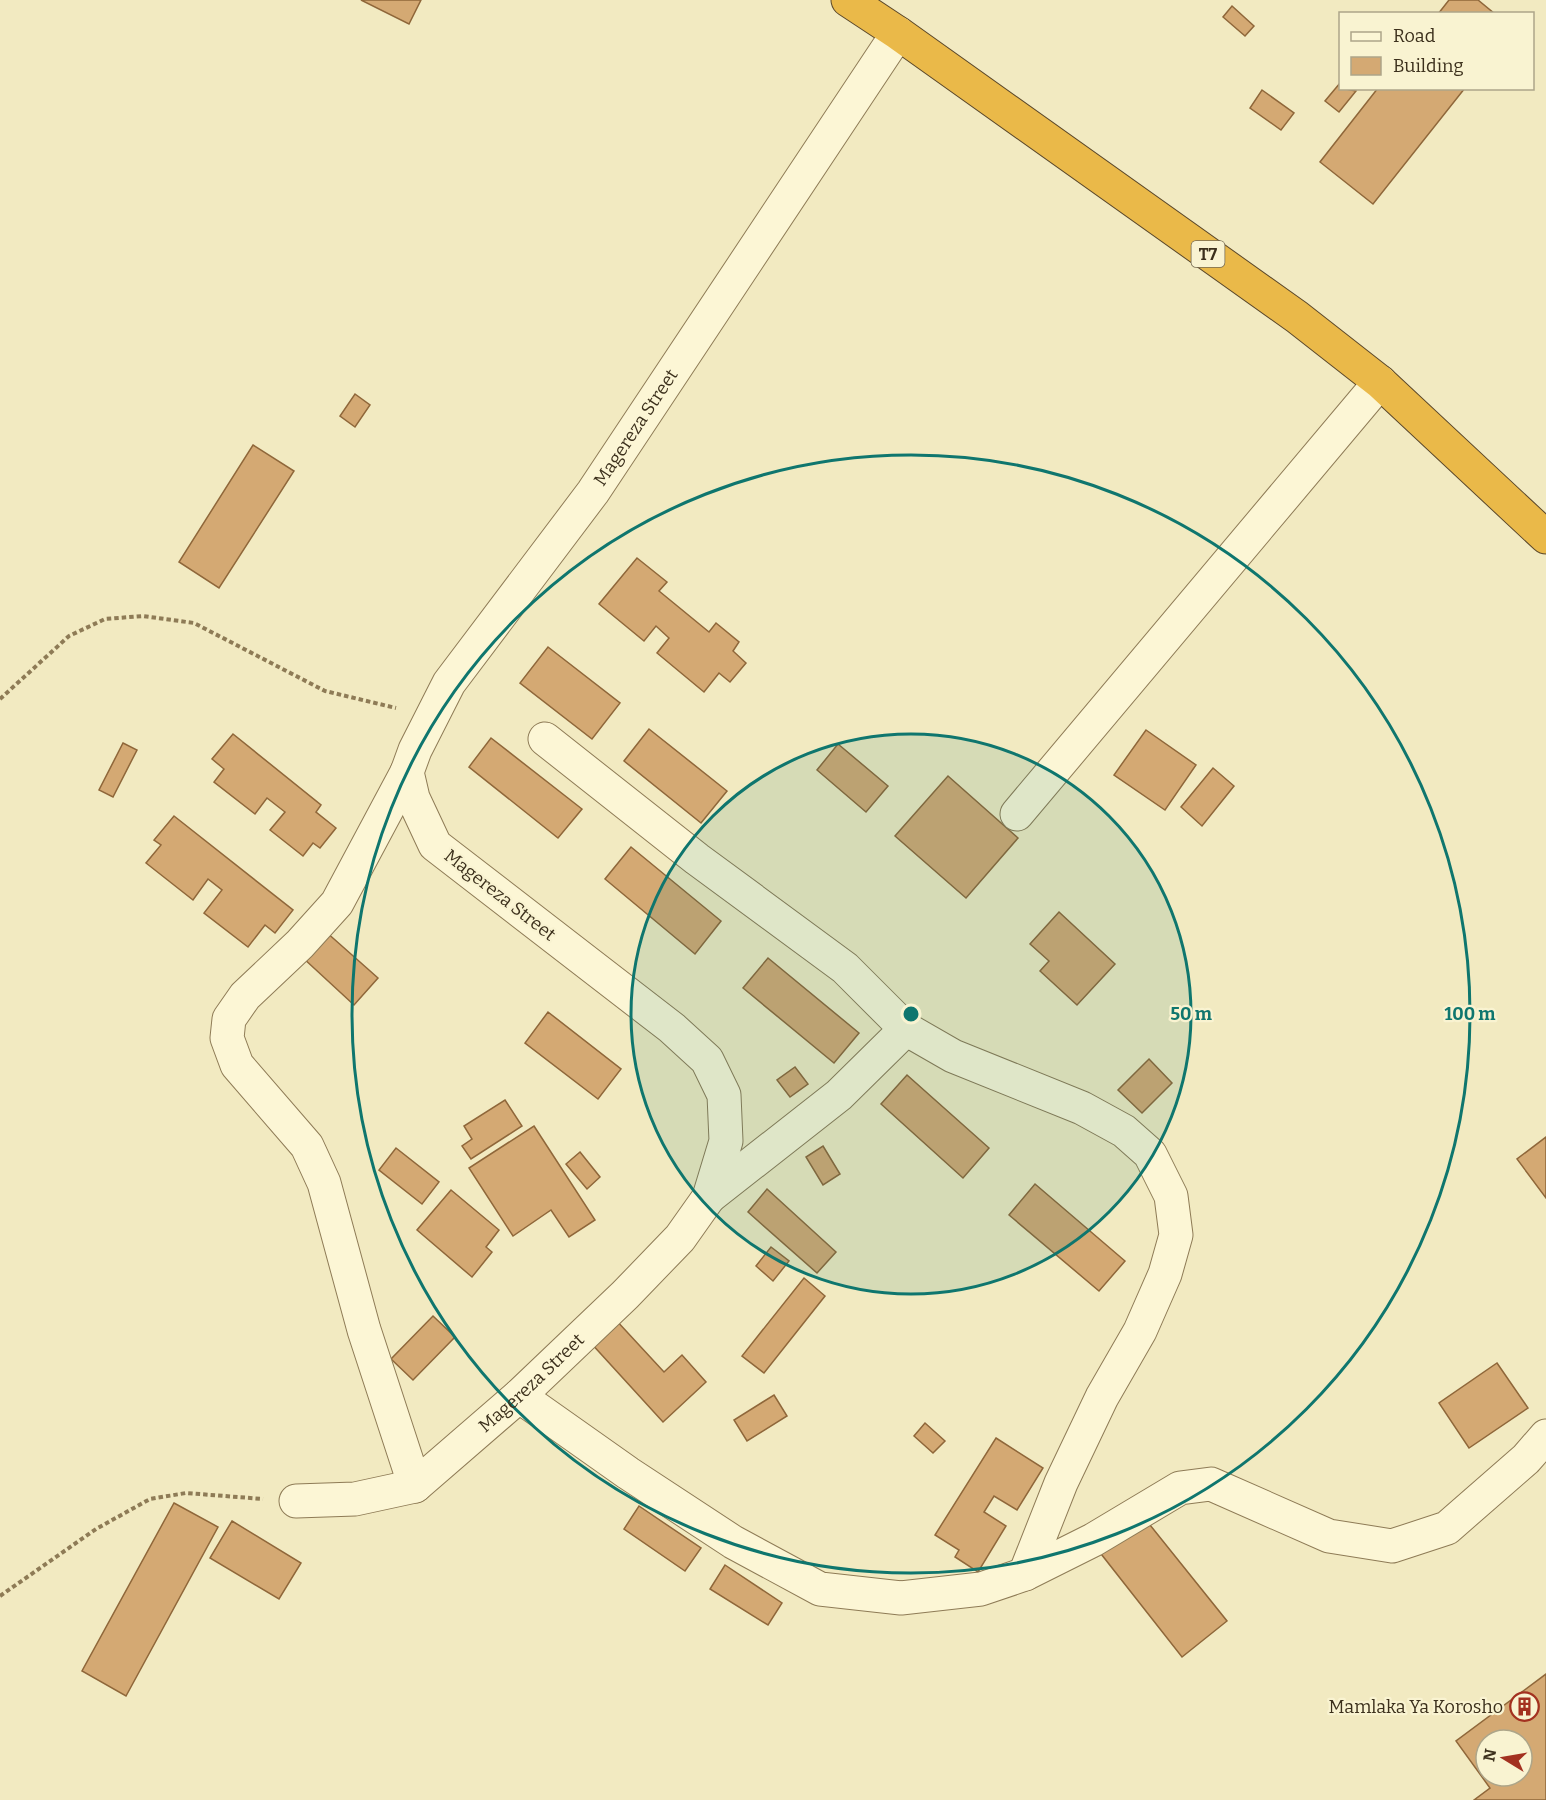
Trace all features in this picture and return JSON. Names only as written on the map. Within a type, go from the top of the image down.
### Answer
[{"type":"highway","name":"T7","points":[[848,0],[898,33],[1297,317],[1380,382],[1546,537]]},
{"type":"lane","name":"Magereza Street","points":[[296,1501],[355,1499],[415,1486],[519,1396],[664,1254],[680,1238],[709,1197],[726,1141],[724,1095],[707,1060],[672,1029],[435,845],[414,798],[407,772],[448,683],[593,492],[898,33]]},
{"type":"lane","points":[[1017,814],[1380,382]]},
{"type":"lane","points":[[545,739],[697,859],[845,968],[906,1029],[952,1056],[1082,1108],[1124,1131],[1150,1154],[1171,1196],[1176,1235],[1165,1274],[1140,1331],[1102,1398],[1061,1483],[1025,1574]]},
{"type":"lane","points":[[407,772],[337,903],[300,944],[245,996],[229,1019],[227,1038],[237,1065],[307,1146],[324,1183],[364,1330],[415,1486]]},
{"type":"lane","points":[[709,1197],[839,1095],[906,1029]]},
{"type":"lane","points":[[519,1396],[628,1473],[733,1542],[820,1589],[901,1598],[981,1589],[1025,1574],[1093,1540],[1153,1502],[1180,1488],[1211,1484],[1329,1536],[1392,1546],[1447,1528],[1526,1459],[1546,1436]]},
{"type":"path","points":[[0,699],[69,636],[105,619],[143,616],[194,623],[325,691],[432,715]]},
{"type":"path","points":[[0,1596],[96,1529],[150,1498],[186,1493],[296,1501]]},
{"type":"building","points":[[361,0],[421,0],[409,24]]},
{"type":"building","points":[[1449,0],[1478,0],[1493,12],[1440,12]]},
{"type":"building","points":[[1232,6],[1254,26],[1245,36],[1223,17]]},
{"type":"building","points":[[1339,84],[1339,90],[1356,91],[1339,112],[1325,101]]},
{"type":"building","points":[[1262,90],[1294,113],[1281,130],[1250,108]]},
{"type":"building","points":[[1376,90],[1463,90],[1373,204],[1320,162]]},
{"type":"building","points":[[355,394],[370,405],[355,427],[340,416]]},
{"type":"building","points":[[253,445],[294,471],[219,588],[179,562]]},
{"type":"building","points":[[637,558],[667,582],[659,591],[709,632],[716,623],[739,642],[733,651],[746,663],[730,682],[719,673],[704,692],[657,653],[669,638],[656,626],[644,641],[599,604]]},
{"type":"building","points":[[548,647],[620,703],[592,739],[520,683]]},
{"type":"building","points":[[649,729],[727,791],[701,823],[624,761]]},
{"type":"building","points":[[1146,730],[1196,765],[1165,810],[1114,775]]},
{"type":"building","points":[[233,734],[321,805],[316,812],[336,828],[320,848],[313,843],[303,856],[270,830],[285,812],[267,798],[255,814],[214,782],[224,769],[212,759]]},
{"type":"building","points":[[491,738],[582,809],[558,838],[469,767]]},
{"type":"building","points":[[123,743],[137,750],[113,797],[99,790]]},
{"type":"building","points":[[838,744],[888,786],[866,812],[817,770]]},
{"type":"building","points":[[1213,768],[1234,786],[1202,826],[1181,807]]},
{"type":"building","points":[[948,776],[1018,838],[966,898],[895,836]]},
{"type":"building","points":[[174,816],[293,910],[275,933],[265,925],[248,947],[204,913],[222,890],[208,879],[193,900],[146,863],[161,845],[154,840]]},
{"type":"building","points":[[631,847],[721,921],[695,954],[605,879]]},
{"type":"building","points":[[1059,912],[1115,964],[1077,1005],[1040,971],[1049,961],[1030,944]]},
{"type":"building","points":[[325,931],[378,978],[354,1005],[302,957]]},
{"type":"building","points":[[768,958],[859,1033],[834,1063],[743,988]]},
{"type":"building","points":[[548,1012],[621,1069],[598,1099],[525,1043]]},
{"type":"building","points":[[1149,1059],[1172,1083],[1142,1113],[1118,1090]]},
{"type":"building","points":[[795,1067],[808,1084],[790,1097],[777,1080]]},
{"type":"building","points":[[907,1075],[989,1148],[963,1178],[881,1104]]},
{"type":"building","points":[[505,1100],[522,1126],[471,1159],[462,1146],[472,1139],[464,1126]]},
{"type":"building","points":[[534,1126],[595,1220],[569,1237],[551,1210],[513,1236],[469,1168]]},
{"type":"building","points":[[1546,1137],[1546,1198],[1517,1159]]},
{"type":"building","points":[[823,1146],[840,1174],[823,1185],[806,1157]]},
{"type":"building","points":[[396,1148],[439,1182],[422,1204],[379,1170]]},
{"type":"building","points":[[580,1152],[600,1177],[587,1189],[566,1164]]},
{"type":"building","points":[[1035,1184],[1125,1261],[1099,1291],[1009,1215]]},
{"type":"building","points":[[767,1189],[836,1252],[817,1273],[748,1212]]},
{"type":"building","points":[[451,1190],[499,1230],[486,1247],[492,1252],[472,1277],[417,1230]]},
{"type":"building","points":[[771,1247],[789,1261],[773,1281],[756,1266]]},
{"type":"building","points":[[804,1278],[825,1296],[764,1373],[742,1356]]},
{"type":"building","points":[[433,1316],[455,1337],[413,1380],[391,1359]]},
{"type":"building","points":[[615,1319],[664,1372],[682,1355],[706,1382],[663,1422],[590,1342]]},
{"type":"building","points":[[1497,1363],[1528,1408],[1469,1448],[1439,1403]]},
{"type":"building","points":[[774,1395],[787,1416],[747,1441],[734,1420]]},
{"type":"building","points":[[925,1423],[945,1441],[933,1453],[914,1436]]},
{"type":"building","points":[[996,1438],[1043,1468],[1017,1510],[994,1496],[984,1512],[1006,1526],[978,1572],[955,1557],[959,1550],[935,1535]]},
{"type":"building","points":[[174,1503],[218,1527],[126,1696],[82,1671]]},
{"type":"building","points":[[639,1506],[701,1548],[685,1571],[624,1529]]},
{"type":"building","points":[[1142,1515],[1227,1621],[1182,1657],[1098,1550]]},
{"type":"building","points":[[232,1521],[301,1563],[279,1599],[210,1558]]},
{"type":"building","points":[[725,1565],[782,1603],[768,1625],[710,1589]]},
{"type":"building","name":"Mamlaka Ya Korosho","points":[[1546,1674],[1546,1800],[1474,1800],[1490,1788],[1534,1788],[1534,1728],[1474,1728],[1474,1766],[1456,1741]]},
{"type":"place","name":"Mamlaka Ya Korosho","points":[[1524,1707]]}]
